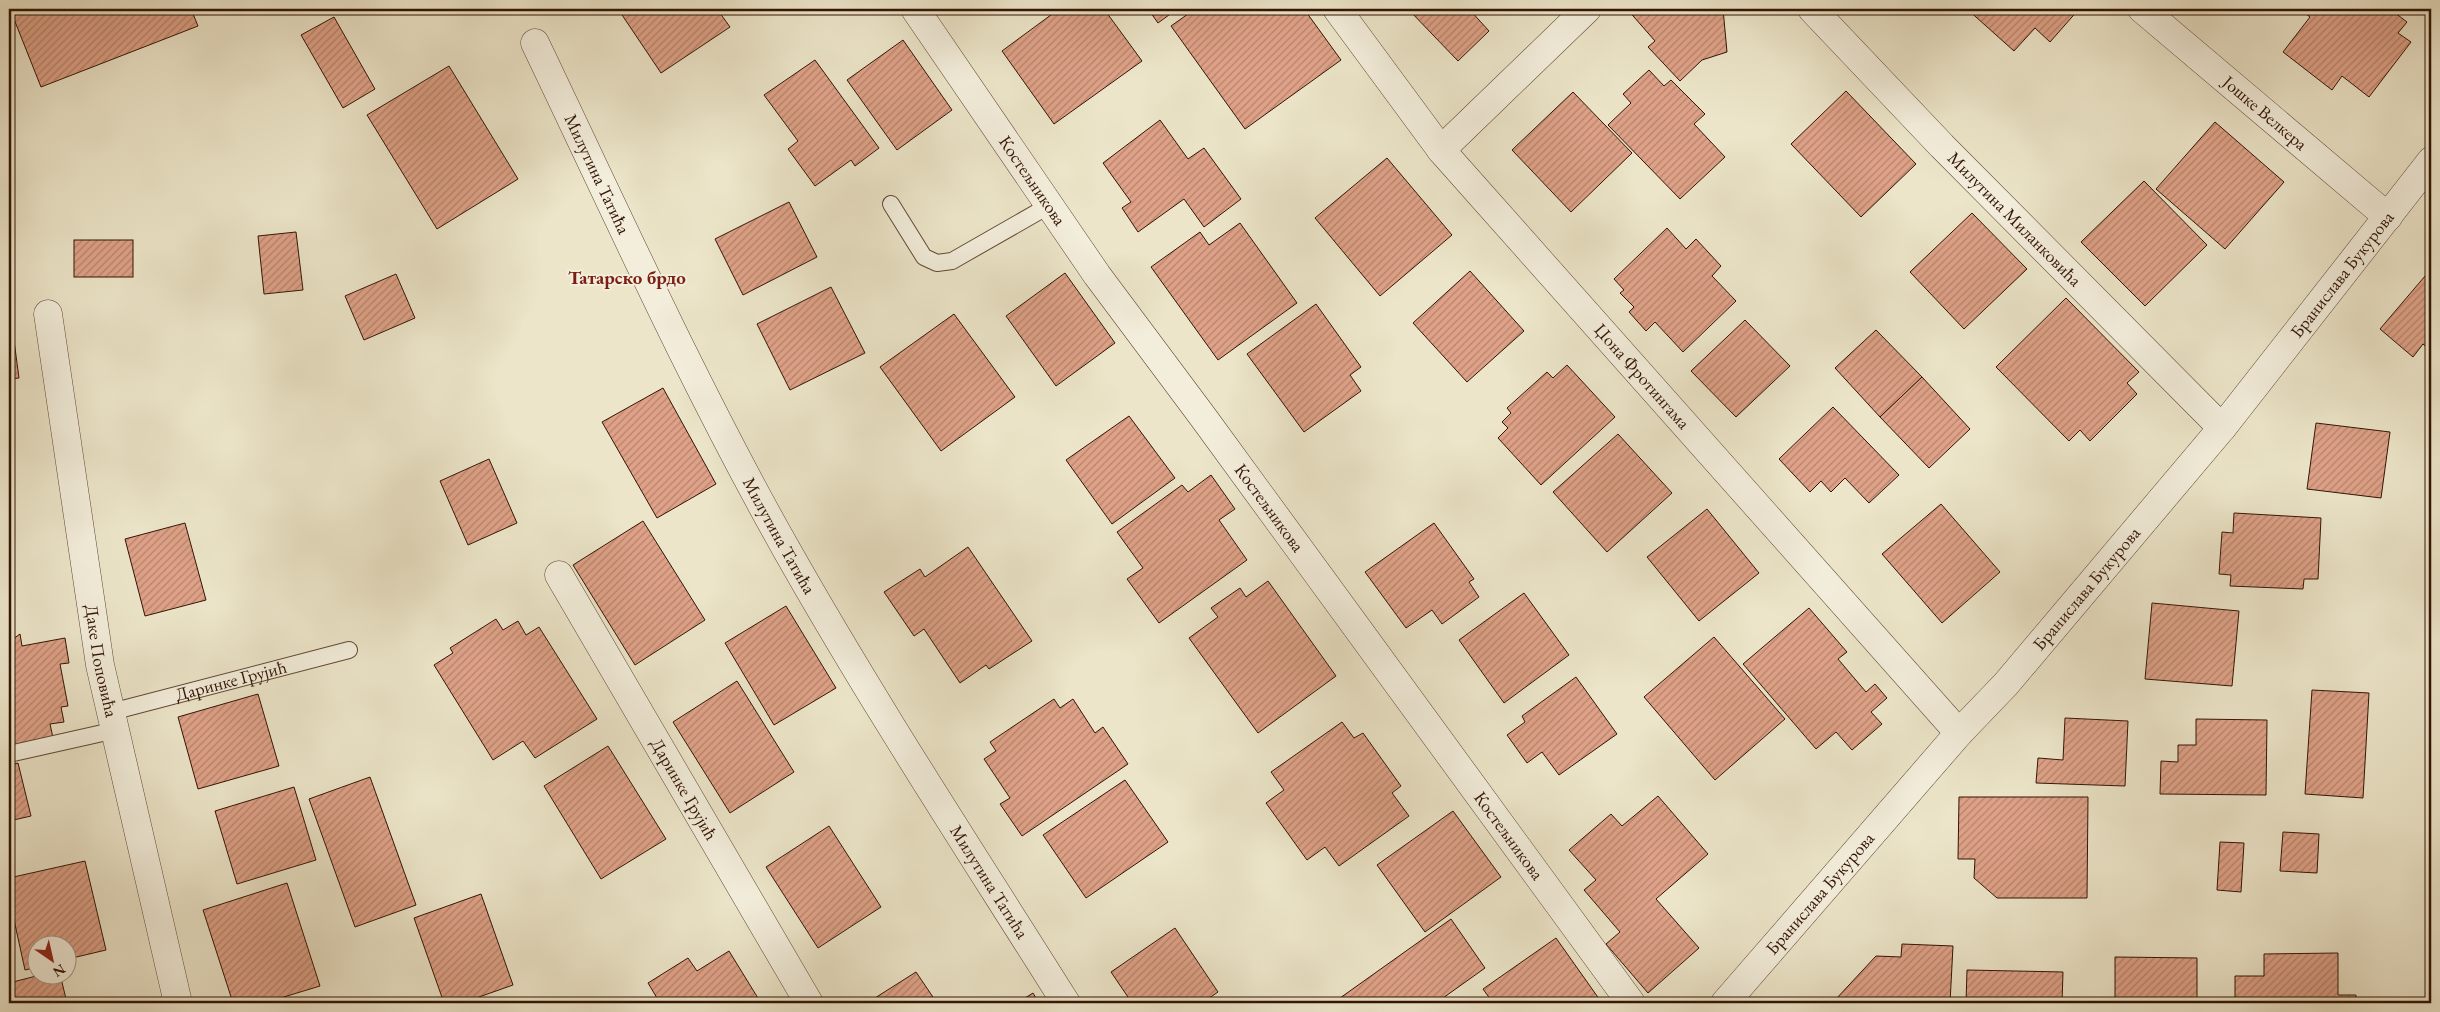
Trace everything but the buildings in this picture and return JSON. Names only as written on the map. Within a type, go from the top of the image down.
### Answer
[{"type":"street","name":"Костељникова","points":[[915,9],[1097,275],[1209,425],[1630,1003]]},
{"type":"street","name":"Џона Фротингама","points":[[1337,9],[1441,150],[1959,733]]},
{"type":"street","points":[[1441,150],[1587,9]]},
{"type":"street","name":"Милутина Миланковића","points":[[1812,9],[1942,146],[2222,428]]},
{"type":"street","name":"Јошке Велкера","points":[[2142,9],[2388,217]]},
{"type":"street","name":"Милутина Татића","points":[[534,43],[681,348],[784,546],[863,682],[1066,1003]]},
{"type":"street","name":"Бранислава Букурова","points":[[1725,1003],[1959,733],[2006,684],[2222,428],[2431,161]]},
{"type":"street","name":"Даке Поповића","points":[[48,314],[98,655],[178,1003]]},
{"type":"street","name":"Даринке Грујић","points":[[558,575],[809,1003]]},
{"type":"lane","points":[[891,204],[924,257],[937,263],[952,261],[1050,204]]},
{"type":"lane","name":"Даринке Грујић","points":[[9,754],[349,650]]},
{"type":"district","name":"Татарско брдо","points":[[627,277]]}]
